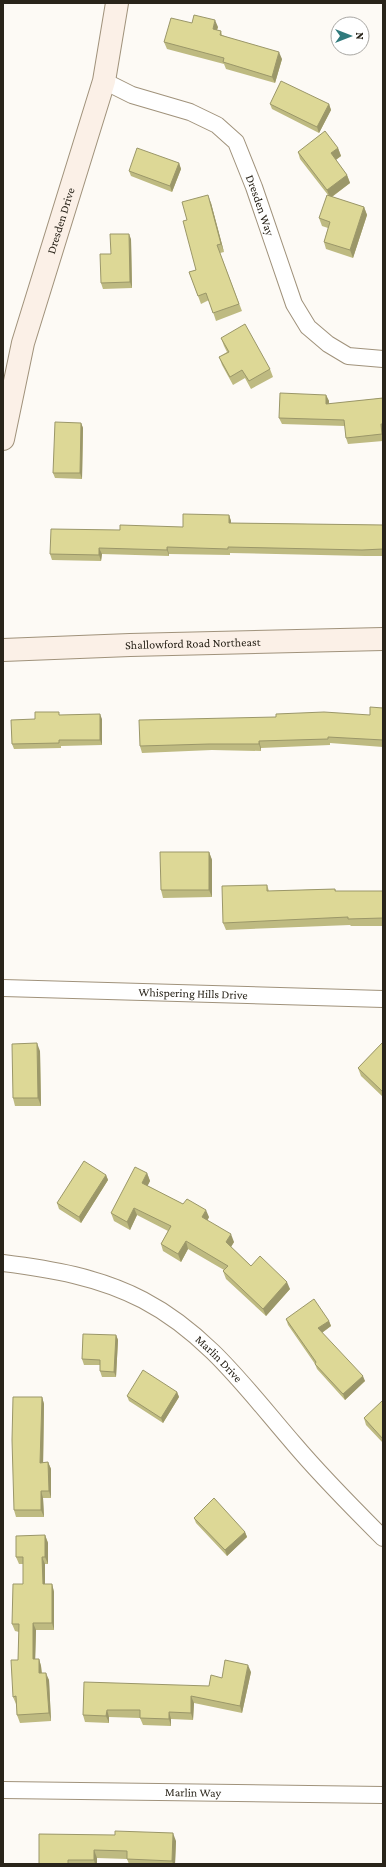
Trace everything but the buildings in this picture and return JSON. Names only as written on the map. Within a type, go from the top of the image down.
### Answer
[{"type":"street","name":"Dresden Drive","points":[[3,439],[23,343],[104,81],[116,3]]},
{"type":"street","name":"Dresden Way","points":[[104,81],[132,95],[190,112],[217,125],[236,142],[254,187],[294,304],[308,327],[328,344],[348,356],[383,359]]},
{"type":"street","name":"Shallowford Road Northeast","points":[[3,650],[130,645],[383,639]]},
{"type":"street","name":"Whispering Hills Drive","points":[[3,988],[383,1000]]},
{"type":"street","name":"Marlin Drive","points":[[3,1263],[80,1275],[143,1299],[175,1318],[209,1346],[351,1507],[383,1538]]},
{"type":"street","name":"Marlin Way","points":[[3,1790],[383,1795]]}]
